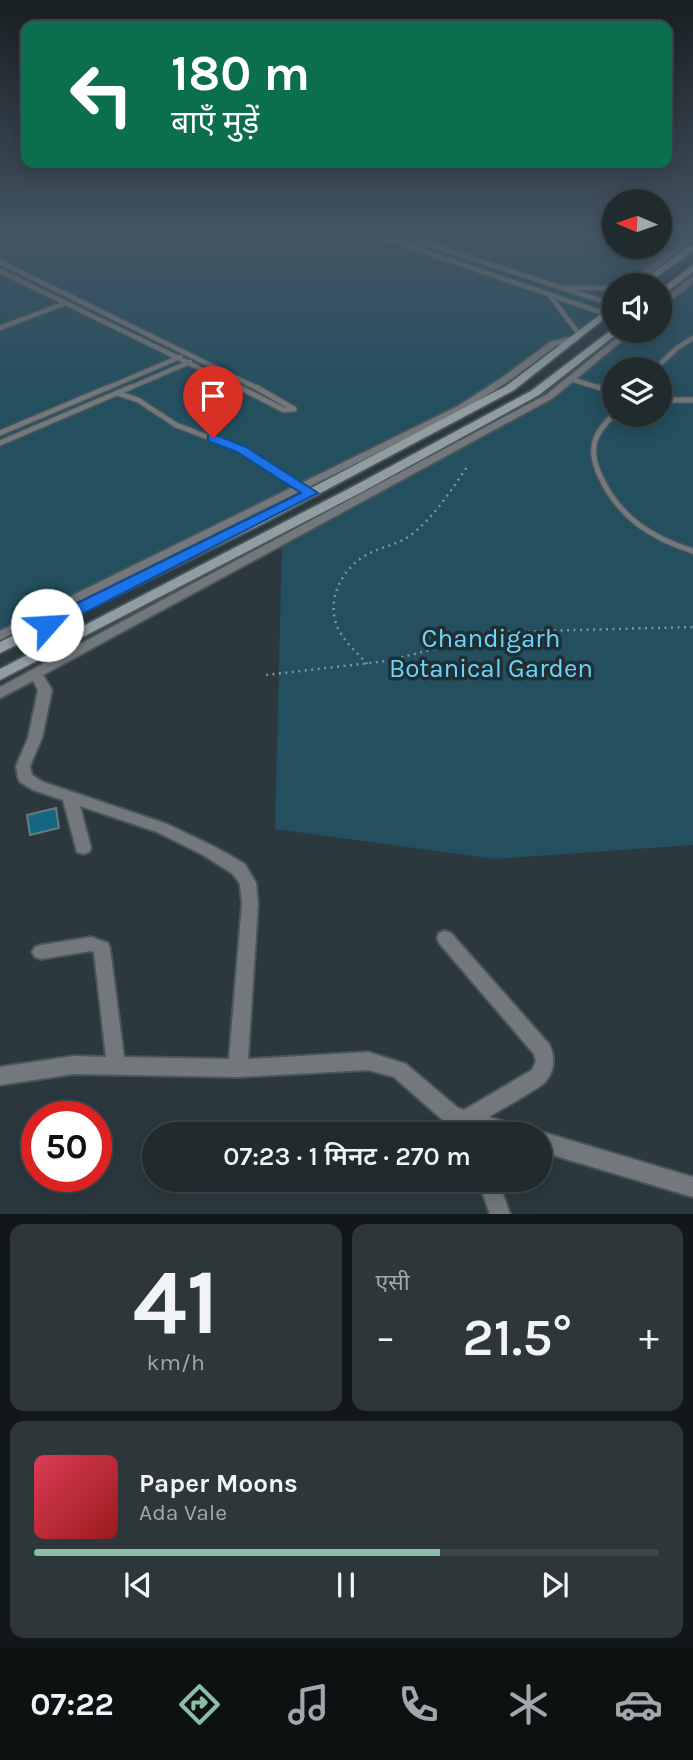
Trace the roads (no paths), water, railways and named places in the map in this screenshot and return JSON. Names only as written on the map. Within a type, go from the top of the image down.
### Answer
[{"type":"main road","points":[[0,648],[510,388],[602,317]]},
{"type":"main road","points":[[0,675],[358,489],[515,404],[551,382],[602,341]]},
{"type":"street","points":[[0,693],[541,401],[615,343]]},
{"type":"street","points":[[0,636],[307,490]]},
{"type":"street","points":[[36,674],[45,690],[35,738],[23,766],[25,778],[38,786],[162,828],[239,869],[248,883],[250,904],[238,1068]]},
{"type":"street","points":[[70,797],[83,848]]},
{"type":"street","points":[[444,938],[543,1050],[545,1061],[539,1076],[463,1122]]},
{"type":"street","points":[[41,952],[91,944],[102,947],[116,1065]]},
{"type":"street","points":[[0,1076],[74,1065],[238,1068],[368,1061],[400,1070],[460,1122]]},
{"type":"street","points":[[552,1145],[690,1182]]},
{"type":"street","points":[[494,1192],[500,1214]]},
{"type":"lane","points":[[32,288],[180,357],[284,410],[294,409],[245,382],[51,288]]},
{"type":"lane","points":[[529,288],[602,308]]},
{"type":"lane","points":[[563,288],[602,288]]},
{"type":"lane","points":[[563,288],[602,306]]},
{"type":"lane","points":[[550,295],[577,337]]},
{"type":"lane","points":[[70,307],[82,303]]},
{"type":"lane","points":[[0,328],[63,304]]},
{"type":"lane","points":[[668,357],[693,338]]},
{"type":"lane","points":[[0,433],[180,357]]},
{"type":"lane","points":[[0,443],[190,362]]},
{"type":"lane","points":[[571,379],[602,388]]},
{"type":"lane","points":[[117,393],[138,400],[176,425],[242,450],[307,490]]},
{"type":"lane","points":[[672,400],[693,400]]},
{"type":"lane","points":[[604,427],[596,437],[593,461],[610,500],[638,527],[662,540],[693,551]]},
{"type":"park label","name":"Chandigarh Botanical Garden","points":[[491,653]]}]
